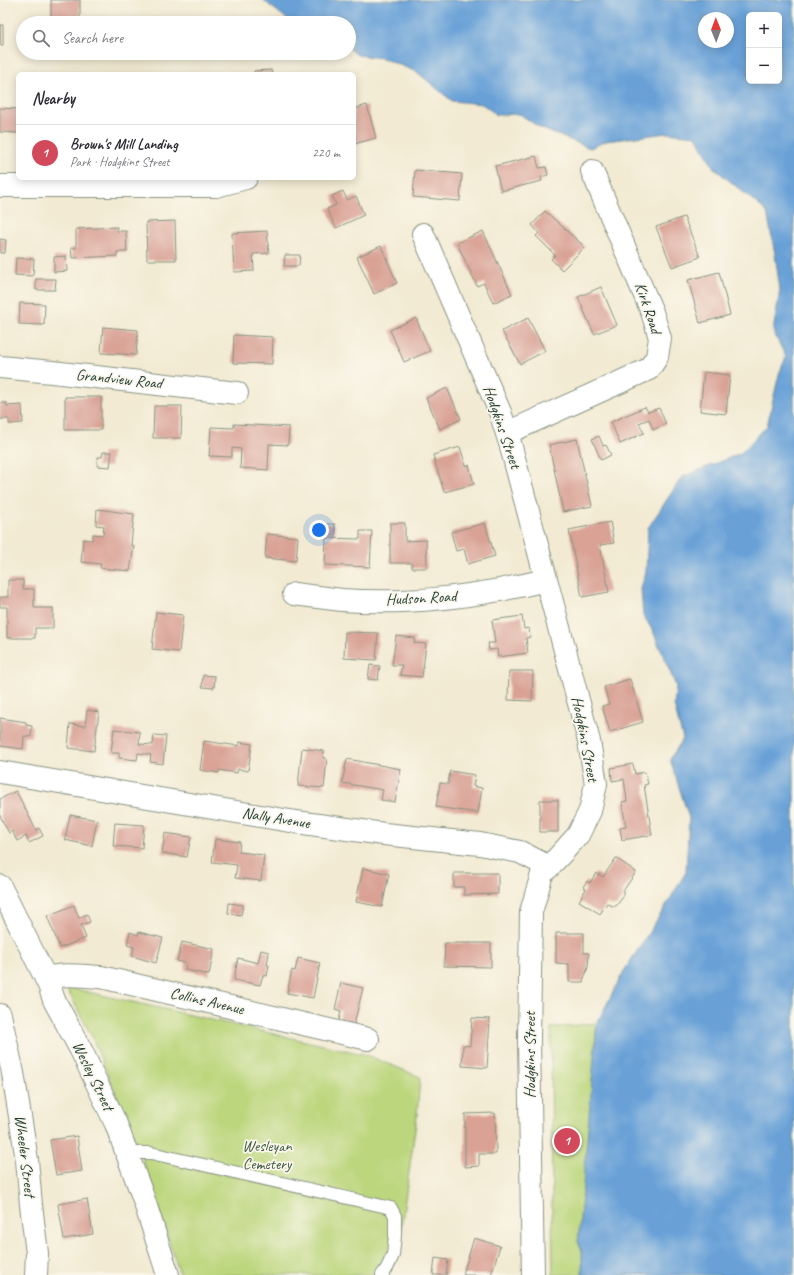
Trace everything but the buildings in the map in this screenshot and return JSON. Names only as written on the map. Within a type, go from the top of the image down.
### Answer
[{"type":"street","name":"Kirk Road","points":[[507,433],[649,368],[657,357],[660,338],[652,312],[592,171]]},
{"type":"street","points":[[0,186],[216,186],[238,180]]},
{"type":"street","name":"Hodgkins Street","points":[[423,234],[500,412],[507,433],[589,742],[596,784],[590,811],[578,835],[542,874],[531,912],[529,1039],[533,1275]]},
{"type":"street","name":"Grandview Road","points":[[0,367],[237,393]]},
{"type":"street","name":"Hudson Road","points":[[294,594],[343,600],[424,600],[467,596],[546,580]]},
{"type":"street","name":"Nally Avenue","points":[[0,772],[296,822],[384,834],[480,844],[520,852],[549,867]]},
{"type":"street","name":"Wesley Street","points":[[0,886],[49,984],[54,1000],[82,1052],[116,1124],[143,1197],[168,1275]]},
{"type":"street","name":"Collins Avenue","points":[[46,978],[56,975],[101,977],[368,1039]]},
{"type":"street","name":"Wheeler Street","points":[[0,1015],[13,1073],[27,1160],[37,1253],[36,1275]]},
{"type":"lane","points":[[126,1154],[150,1153],[391,1208],[395,1216],[393,1255],[382,1275]]},
{"type":"green space","points":[[709,772],[640,1275],[553,1275],[551,1028],[597,1023],[595,1042],[610,1006],[684,914]]},
{"type":"green space","name":"Wesleyan Cemetery","points":[[66,987],[367,1055],[420,1077],[417,1116],[396,1262],[386,1275],[180,1275],[140,1152],[92,1037]]},
{"type":"water","points":[[263,0],[794,0],[794,1275],[582,1275],[582,1252],[578,1242],[597,1023],[624,971],[686,872],[689,818],[670,759],[683,739],[674,705],[676,686],[653,631],[643,615],[641,588],[646,572],[648,528],[682,477],[741,453],[767,426],[779,374],[786,357],[773,331],[780,290],[767,212],[714,168],[696,136],[667,133],[606,141],[590,148],[540,128],[520,114],[497,115],[482,104],[452,101],[417,72],[382,58],[356,54],[356,16],[283,16]]},
{"type":"place","name":"Brown's Mill Landing","points":[[567,1141]]}]
